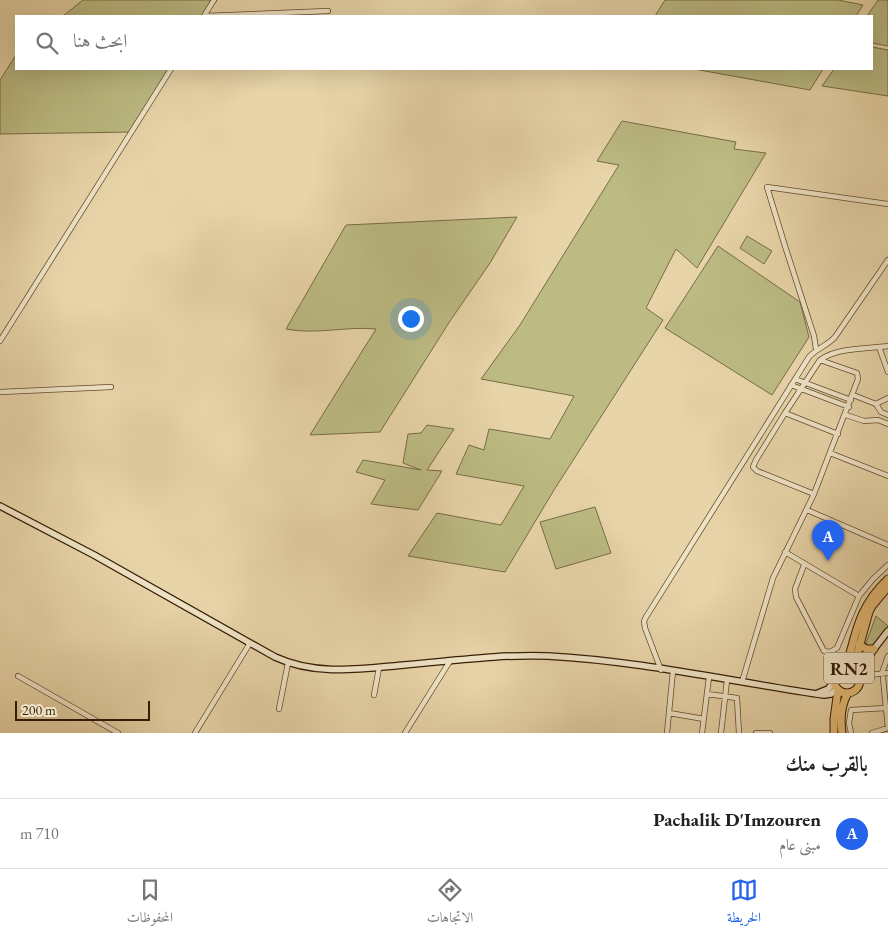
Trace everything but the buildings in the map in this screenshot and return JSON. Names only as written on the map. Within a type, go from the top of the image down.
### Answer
[{"type":"highway","name":"RN2","points":[[842,733],[842,706],[848,693],[858,687],[854,672],[864,608],[888,579]]},
{"type":"highway","name":"RN2","points":[[854,672],[860,644],[872,606],[888,587]]},
{"type":"highway","points":[[860,644],[866,649],[874,649]]},
{"type":"highway","name":"RN2","points":[[834,733],[837,672],[854,672]]},
{"type":"highway","name":"RN2","points":[[836,687],[848,693]]},
{"type":"main road","points":[[0,506],[94,555],[288,663],[316,670],[379,668],[450,661],[544,656],[618,662],[816,694],[828,688],[836,687]]},
{"type":"main road","points":[[854,672],[865,664],[888,631]]},
{"type":"street","points":[[205,15],[214,0]]},
{"type":"street","points":[[229,15],[328,11]]},
{"type":"street","points":[[0,341],[170,70]]},
{"type":"street","points":[[816,349],[814,336],[767,186],[888,204]]},
{"type":"street","points":[[662,670],[645,628],[644,621],[646,617],[795,379],[816,349],[827,344],[835,337],[888,260]]},
{"type":"street","points":[[814,494],[756,471],[753,467],[756,460],[800,388],[820,360],[837,352],[888,346]]},
{"type":"street","points":[[878,348],[888,372]]},
{"type":"street","points":[[742,682],[768,594],[785,552],[814,494],[858,379],[857,373],[820,360]]},
{"type":"street","points":[[795,379],[876,404],[888,398]]},
{"type":"street","points":[[791,385],[848,407]]},
{"type":"street","points":[[0,392],[111,387]]},
{"type":"street","points":[[876,404],[881,412],[888,415]]},
{"type":"street","points":[[878,420],[881,412]]},
{"type":"street","points":[[785,413],[838,434]]},
{"type":"street","points":[[846,414],[869,422],[878,420],[888,424]]},
{"type":"street","points":[[830,453],[888,476]]},
{"type":"street","points":[[807,510],[888,545]]},
{"type":"street","points":[[785,552],[859,596]]},
{"type":"street","points":[[804,565],[795,589],[796,597],[824,650],[827,652],[834,652],[837,648],[859,596],[888,565]]},
{"type":"street","points":[[195,733],[250,643]]},
{"type":"street","points":[[872,733],[888,728],[881,675],[887,659]]},
{"type":"street","points":[[405,733],[450,661]]},
{"type":"street","points":[[279,709],[288,663]]},
{"type":"street","points":[[374,695],[379,668]]},
{"type":"street","points":[[667,733],[673,671]]},
{"type":"street","points":[[854,672],[881,675],[888,673]]},
{"type":"street","points":[[881,675],[888,681]]},
{"type":"street","points":[[18,676],[118,733]]},
{"type":"street","points":[[702,733],[709,677]]},
{"type":"street","points":[[721,733],[727,680]]},
{"type":"street","points":[[707,694],[737,698],[739,733]]},
{"type":"street","points":[[851,733],[851,710],[886,708]]},
{"type":"street","points":[[668,713],[704,719]]},
{"type":"street","points":[[756,733],[770,733]]},
{"type":"shaded area","points":[[83,0],[217,0],[207,15],[64,15]]},
{"type":"shaded area","points":[[665,0],[838,0],[863,5],[857,15],[656,15]]},
{"type":"shaded area","points":[[878,0],[888,0],[888,46],[873,43],[873,15],[868,15]]},
{"type":"shaded area","points":[[873,47],[888,50],[888,96],[822,86],[833,70],[873,70]]},
{"type":"shaded area","points":[[15,57],[15,70],[172,70],[133,132],[0,134],[0,80]]},
{"type":"shaded area","points":[[700,70],[822,70],[810,90]]},
{"type":"shaded area","points":[[622,121],[736,142],[734,149],[766,153],[697,268],[676,249],[646,308],[663,320],[554,490],[505,572],[408,556],[437,513],[501,525],[524,486],[456,474],[469,445],[484,450],[489,429],[550,439],[574,396],[481,379],[520,325],[619,165],[597,161]]},
{"type":"shaded area","points":[[517,217],[490,263],[450,321],[380,432],[310,435],[376,329],[297,331],[286,329],[346,225]]},
{"type":"shaded area","points":[[747,236],[772,251],[764,264],[740,248]]},
{"type":"shaded area","points":[[718,246],[800,302],[809,337],[772,395],[665,328]]},
{"type":"shaded area","points":[[427,425],[454,429],[427,470],[442,471],[418,510],[371,504],[385,480],[356,472],[363,460],[421,470],[403,463],[408,434],[421,433]]},
{"type":"shaded area","points":[[595,507],[611,553],[556,569],[540,522]]},
{"type":"shaded area","points":[[876,616],[888,626],[873,646],[868,646],[866,643]]},
{"type":"place","name":"Pachalik D'Imzouren","points":[[828,561]]}]
